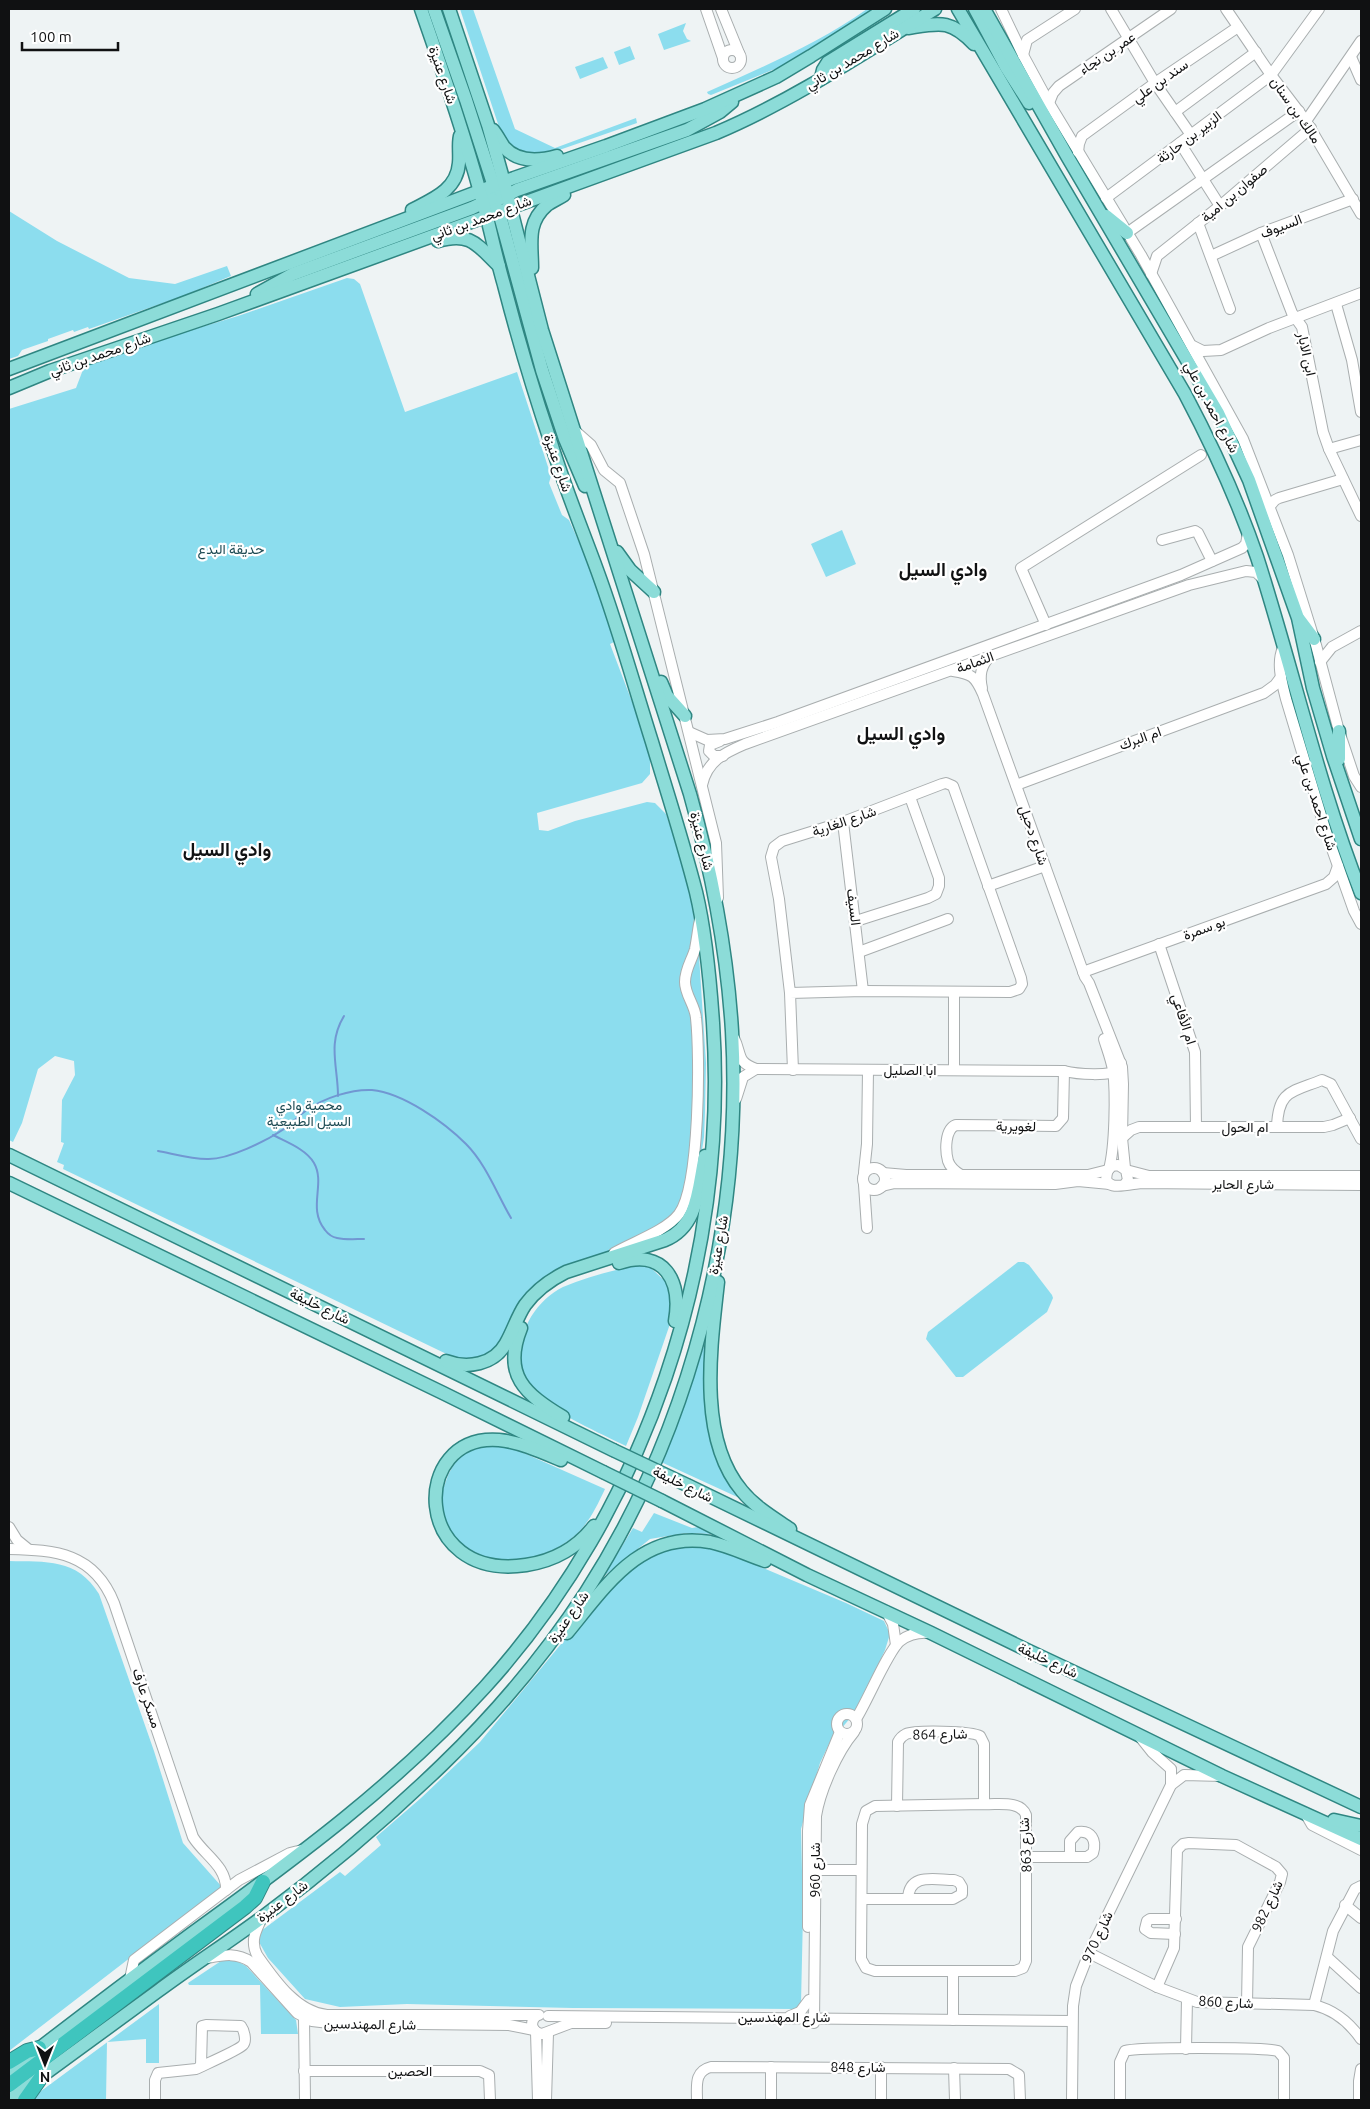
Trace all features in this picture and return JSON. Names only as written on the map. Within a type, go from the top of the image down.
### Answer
[{"type":"highway","points":[[9,2085],[245,1907],[255,1898],[263,1882]]},
{"type":"highway","points":[[9,2062],[27,2051],[39,2048]]},
{"type":"highway","points":[[25,2100],[42,2076]]},
{"type":"main road","name":"شارع عنيزة","points":[[9,2100],[263,1917],[356,1843],[444,1763],[495,1709],[537,1660],[592,1583],[622,1530],[647,1479],[673,1415],[694,1354],[718,1249],[726,1190],[733,1107],[732,1035],[718,909],[692,803],[542,330],[530,280],[497,198],[461,128],[421,9]]},
{"type":"main road","points":[[434,9],[466,100],[497,198],[536,352],[564,439],[581,479],[594,497]]},
{"type":"main road","name":"شارع عنيزة","points":[[9,2072],[130,1979],[305,1850],[392,1780],[427,1748],[486,1686],[528,1635],[566,1582],[597,1531],[614,1498],[640,1442],[669,1367],[686,1308],[699,1249],[709,1182],[713,1127],[714,1036],[708,965],[700,916],[673,808],[626,656],[599,574],[552,447],[518,339],[487,216],[497,198],[488,125],[448,9]]},
{"type":"main road","name":"شارع محمد بن ثاني","points":[[497,198],[606,146],[680,119],[738,94],[811,56],[885,9]]},
{"type":"main road","points":[[821,78],[828,62],[914,9]]},
{"type":"main road","name":"شارع محمد بن ثاني","points":[[9,369],[401,221],[497,198],[572,186],[675,149],[739,123],[821,78],[935,9]]},
{"type":"main road","name":"شارع احمد بن علي","points":[[958,9],[1185,394],[1213,448],[1248,533],[1264,580],[1337,828],[1361,893]]},
{"type":"main road","points":[[975,9],[1006,67],[1030,105],[1050,125]]},
{"type":"main road","name":"شارع احمد بن علي","points":[[984,9],[1218,414],[1249,480],[1298,618],[1313,688],[1333,756],[1361,839]]},
{"type":"main road","points":[[995,9],[1008,48]]},
{"type":"main road","points":[[901,30],[929,25],[954,26],[963,32],[987,58]]},
{"type":"main road","points":[[237,307],[293,274],[687,130],[720,112],[738,94]]},
{"type":"main road","points":[[488,125],[507,149],[524,159],[544,160],[592,147],[606,146]]},
{"type":"main road","points":[[401,221],[407,214],[444,192],[453,181],[459,166],[461,128]]},
{"type":"main road","points":[[530,280],[532,269],[530,239],[534,222],[548,204],[565,194],[572,186]]},
{"type":"main road","points":[[1097,207],[1127,234]]},
{"type":"main road","name":"شارع محمد بن ثاني","points":[[9,388],[50,371],[237,307],[487,216]]},
{"type":"main road","points":[[408,244],[424,244],[449,238],[464,238],[479,245],[499,267]]},
{"type":"main road","points":[[1208,377],[1218,414]]},
{"type":"main road","points":[[609,544],[616,550],[625,565],[654,592]]},
{"type":"main road","points":[[1298,618],[1315,642]]},
{"type":"main road","points":[[650,670],[660,678],[667,696],[685,716]]},
{"type":"main road","points":[[1339,731],[1338,753],[1343,781]]},
{"type":"main road","points":[[396,1342],[455,1364],[467,1365],[484,1362],[495,1356],[503,1348],[520,1314],[542,1286],[566,1272],[670,1238],[687,1224],[696,1204],[708,1142],[713,1127]]},
{"type":"main road","name":"شارع خليفة","points":[[9,1154],[821,1551],[1361,1807]]},
{"type":"main road","name":"شارع خليفة","points":[[9,1183],[443,1393],[807,1575],[886,1611],[1222,1776],[1361,1839]]},
{"type":"main road","points":[[718,1249],[719,1278],[713,1334],[711,1384],[714,1424],[723,1455],[732,1477],[750,1499],[821,1551]]},
{"type":"main road","points":[[610,1448],[588,1431],[537,1400],[526,1390],[518,1378],[514,1365],[516,1346],[521,1328],[532,1308],[554,1287],[576,1276],[633,1259],[649,1260],[662,1267],[669,1274],[677,1290],[677,1308],[669,1367]]},
{"type":"main road","points":[[600,1471],[580,1468],[517,1444],[500,1440],[478,1442],[458,1452],[440,1474],[435,1504],[439,1523],[450,1542],[470,1558],[488,1564],[522,1566],[551,1558],[578,1543],[593,1528],[604,1509],[614,1498]]},
{"type":"main road","points":[[537,1660],[563,1638],[607,1584],[621,1571],[638,1557],[660,1546],[690,1541],[716,1544],[807,1575]]},
{"type":"main road","points":[[1304,1813],[1361,1826]]},
{"type":"street","points":[[706,9],[725,66],[735,68],[741,63],[739,53],[721,9]]},
{"type":"street","name":"شارع احمد بن علي","points":[[1001,9],[1023,55],[1193,346],[1242,439],[1288,555],[1315,642],[1339,731],[1354,776],[1361,788]]},
{"type":"street","points":[[1023,55],[1027,40],[1075,9]]},
{"type":"street","points":[[1111,9],[1155,83],[1191,135]]},
{"type":"street","name":"عمر بن نجاء","points":[[1050,103],[1053,93],[1060,86],[1172,9]]},
{"type":"street","name":"مالك بن سنان","points":[[1226,9],[1271,75],[1299,111],[1361,214]]},
{"type":"street","name":"الزبير بن حارثة","points":[[1106,198],[1271,75],[1319,9]]},
{"type":"street","name":"سند بن علي","points":[[1082,136],[1155,83],[1238,27]]},
{"type":"street","points":[[1013,36],[1027,40]]},
{"type":"street","name":"صفوان بن امية","points":[[1157,256],[1220,206],[1308,125],[1361,41]]},
{"type":"street","points":[[723,58],[730,50],[739,53]]},
{"type":"street","points":[[1175,112],[1256,52]]},
{"type":"street","points":[[1352,57],[1361,79]]},
{"type":"street","points":[[1127,234],[1299,111]]},
{"type":"street","points":[[1068,135],[1082,136]]},
{"type":"street","points":[[1078,152],[1082,136]]},
{"type":"street","points":[[1180,143],[1220,206]]},
{"type":"street","name":"السيوف","points":[[1211,256],[1261,233],[1353,199]]},
{"type":"street","points":[[1198,223],[1230,309]]},
{"type":"street","name":"ابن الابار","points":[[1261,233],[1292,313],[1302,327],[1323,432],[1343,479],[1360,510]]},
{"type":"street","points":[[1141,255],[1157,256],[1151,274]]},
{"type":"street","points":[[1193,346],[1202,351],[1221,350],[1269,328],[1361,293]]},
{"type":"street","points":[[1336,304],[1357,359],[1361,412]]},
{"type":"street","points":[[1208,377],[1209,364],[1221,350]]},
{"type":"street","name":"شارع عنيزة","points":[[574,430],[591,445],[602,467],[620,483],[654,592],[717,847],[718,909]]},
{"type":"street","points":[[1329,448],[1361,440]]},
{"type":"street","points":[[1046,625],[1021,568],[1201,455]]},
{"type":"street","points":[[1270,506],[1277,498],[1343,479]]},
{"type":"street","points":[[1162,540],[1195,531],[1198,533],[1212,560],[1222,561],[1227,566],[1226,571],[1217,577]]},
{"type":"street","name":"الثمامة","points":[[689,732],[707,740],[725,739],[787,719],[1180,575],[1242,548],[1246,544],[1248,533]]},
{"type":"street","name":"الثمامة","points":[[702,785],[707,769],[722,756],[745,744],[1171,590],[1251,570],[1264,580]]},
{"type":"street","points":[[1320,662],[1332,647],[1361,632]]},
{"type":"street","points":[[1315,642],[1332,647]]},
{"type":"street","name":"شارع احمد بن علي","points":[[1283,648],[1280,658],[1281,677],[1286,699],[1338,866],[1361,924]]},
{"type":"street","name":"شارع دحيل","points":[[990,656],[982,668],[980,678],[983,694],[1084,974],[1093,993],[1118,1070],[1126,1169]]},
{"type":"street","name":"شارع دحيل","points":[[950,671],[969,674],[974,678],[983,694]]},
{"type":"street","name":"ام البرك","points":[[1016,785],[1264,693],[1275,685],[1281,677]]},
{"type":"street","points":[[1264,693],[1276,693],[1286,699]]},
{"type":"street","points":[[722,756],[714,756],[708,749],[713,744],[725,739]]},
{"type":"street","name":"شارع الغارية","points":[[790,993],[863,991],[1014,992],[1019,989],[1022,984],[1021,978],[953,786],[946,783],[843,822],[782,841],[774,847],[772,852],[790,993],[793,1070]]},
{"type":"street","points":[[856,921],[936,894],[939,878],[910,797]]},
{"type":"street","name":"السيف","points":[[843,822],[863,991]]},
{"type":"street","points":[[988,886],[1045,866]]},
{"type":"street","points":[[1326,884],[1334,877],[1338,866]]},
{"type":"street","points":[[1326,884],[1346,889]]},
{"type":"street","name":"بو سمرة","points":[[1084,974],[1105,964],[1326,884]]},
{"type":"street","name":"شارع عنيزة","points":[[599,1261],[669,1224],[681,1211],[687,1197],[696,1137],[698,1081],[696,1017],[687,996],[685,979],[694,950],[700,916]]},
{"type":"street","points":[[859,952],[948,919]]},
{"type":"street","name":"ام الأفاعي","points":[[1159,944],[1193,1043],[1196,1127]]},
{"type":"street","points":[[1093,993],[1095,977],[1105,964]]},
{"type":"street","name":"شارع دحيل","points":[[1084,974],[1086,990],[1108,1053],[1118,1070],[1113,1088],[1112,1153],[1108,1170]]},
{"type":"street","points":[[954,992],[954,1070]]},
{"type":"street","points":[[732,1035],[741,1060],[756,1069],[743,1077],[733,1107]]},
{"type":"street","points":[[1108,1053],[1096,1071],[1113,1088]]},
{"type":"street","name":"ابا الصليل","points":[[756,1069],[1118,1070]]},
{"type":"street","points":[[867,1228],[867,1213],[862,1179],[867,1144],[868,1070]]},
{"type":"street","name":"لغويرية","points":[[948,1159],[948,1131],[956,1125],[1052,1127],[1059,1124],[1063,1118],[1064,1071]]},
{"type":"street","points":[[1277,1127],[1278,1107],[1283,1098],[1322,1080],[1332,1084],[1355,1122],[1361,1139]]},
{"type":"street","points":[[1122,1115],[1128,1122],[1139,1127]]},
{"type":"street","name":"ام الحول","points":[[1139,1127],[1328,1126],[1355,1122]]},
{"type":"street","points":[[1122,1138],[1127,1132],[1139,1127]]},
{"type":"street","points":[[867,1144],[874,1161],[885,1179],[867,1213]]},
{"type":"street","points":[[935,1175],[944,1167],[948,1159]]},
{"type":"street","points":[[948,1159],[952,1167],[961,1176]]},
{"type":"street","points":[[864,1172],[870,1168],[882,1172],[961,1176],[1088,1175],[1108,1170],[1118,1165],[1126,1169],[1128,1180],[1124,1185],[1117,1187],[1110,1184],[1078,1181],[1055,1184],[895,1183],[871,1190],[864,1185]]},
{"type":"street","name":"شارع الحاير","points":[[1126,1169],[1149,1176],[1361,1178]]},
{"type":"street","points":[[1108,1170],[1106,1177],[1110,1184]]},
{"type":"street","name":"شارع الحاير","points":[[1124,1185],[1361,1178]]},
{"type":"street","points":[[9,1193],[23,1190]]},
{"type":"street","points":[[9,1527],[17,1540],[29,1549]]},
{"type":"street","name":"مسكر عارف","points":[[9,1549],[29,1549],[66,1555],[88,1566],[101,1578],[111,1594],[193,1837],[220,1868],[225,1878],[226,1890]]},
{"type":"street","name":"مسكر عارف","points":[[9,1553],[51,1552]]},
{"type":"street","points":[[886,1611],[892,1624],[896,1645]]},
{"type":"street","points":[[856,1720],[896,1645],[908,1636],[916,1633],[931,1633]]},
{"type":"street","points":[[851,1714],[856,1720],[857,1726],[854,1732],[847,1734],[840,1732],[836,1724],[841,1716],[851,1714]]},
{"type":"street","name":"شارع 960","points":[[813,2019],[809,1814],[813,1797],[831,1758],[840,1732]]},
{"type":"street","name":"شارع 960","points":[[812,2000],[816,1822],[820,1799],[845,1744],[854,1732]]},
{"type":"street","name":"شارع 864","points":[[896,1806],[898,1742],[905,1734],[911,1732],[970,1733],[980,1736],[984,1744],[984,1804]]},
{"type":"street","points":[[1139,1736],[1152,1752],[1171,1769],[1171,1785]]},
{"type":"street","points":[[1164,1762],[1191,1775]]},
{"type":"street","points":[[1171,1785],[1180,1777],[1191,1775],[1222,1776]]},
{"type":"street","name":"شارع 970","points":[[1072,2100],[1072,2021],[1074,1995],[1089,1953],[1171,1785]]},
{"type":"street","name":"شارع 863","points":[[984,1804],[1013,1805],[1024,1812],[1027,1858],[1025,1965],[1015,1971],[875,1971],[866,1968],[861,1959],[861,1870],[864,1814],[875,1806],[984,1804]]},
{"type":"street","name":"شارع خليفة","points":[[1304,1813],[1312,1825],[1361,1850]]},
{"type":"street","name":"شارع 982","points":[[1157,1987],[1174,1948],[1177,1850],[1183,1844],[1189,1843],[1236,1845],[1278,1868],[1282,1874],[1247,1952],[1247,2004]]},
{"type":"street","name":"شارع عنيزة","points":[[130,1979],[134,1960],[226,1890],[247,1876],[290,1853],[305,1850]]},
{"type":"street","points":[[1027,1858],[1070,1857]]},
{"type":"street","points":[[220,1868],[233,1874],[247,1876]]},
{"type":"street","points":[[815,1870],[861,1870]]},
{"type":"street","points":[[862,1899],[908,1899],[953,1899],[962,1894],[962,1887],[954,1880],[921,1880],[914,1882],[910,1887],[908,1899]]},
{"type":"street","points":[[1314,2006],[1333,1931],[1345,1905],[1355,1889],[1361,1886]]},
{"type":"street","points":[[1345,1905],[1361,1918]]},
{"type":"street","name":"شارع المهندسين","points":[[263,1917],[254,1936],[254,1950],[294,1998],[312,2012],[327,2015],[536,2016]]},
{"type":"street","points":[[1175,1934],[1150,1933],[1145,1929],[1145,1925],[1150,1919],[1176,1919]]},
{"type":"street","name":"شارع 860","points":[[1089,1953],[1157,1987],[1187,1999],[1207,2003],[1323,2007],[1340,2016],[1361,2039]]},
{"type":"street","name":"شارع المهندسين","points":[[204,1958],[228,1954],[244,1957],[251,1962],[296,2012],[304,2018],[318,2023],[509,2025],[535,2031]]},
{"type":"street","points":[[1327,1957],[1361,1988]]},
{"type":"street","points":[[953,1971],[953,2020]]},
{"type":"street","points":[[1186,2049],[1187,1999]]},
{"type":"street","points":[[786,2017],[800,2012],[812,2000],[830,2018]]},
{"type":"street","points":[[538,2100],[535,2031],[532,2024],[536,2016],[542,2014],[548,2016],[552,2021],[549,2031],[546,2100]]},
{"type":"street","name":"شارع المهندسين","points":[[548,2016],[786,2017],[892,2022],[899,2020]]},
{"type":"street","points":[[304,2018],[305,2100]]},
{"type":"street","name":"شارع المهندسين","points":[[549,2031],[566,2024],[577,2023],[830,2018],[1072,2021]]},
{"type":"street","points":[[155,2100],[155,2080],[158,2073],[192,2070],[201,2066],[226,2054],[244,2045],[243,2028],[236,2024],[204,2025],[200,2029],[201,2066]]},
{"type":"street","points":[[535,2031],[542,2034],[549,2031]]},
{"type":"street","points":[[1120,2100],[1120,2062],[1125,2051],[1134,2049],[1278,2051],[1284,2058],[1284,2100]]},
{"type":"street","name":"شارع 848","points":[[698,2100],[698,2076],[704,2068],[711,2067],[1013,2069],[1020,2079],[1020,2100]]},
{"type":"street","points":[[771,2067],[771,2100]]},
{"type":"street","points":[[882,2067],[882,2100]]},
{"type":"street","points":[[954,2068],[955,2100]]},
{"type":"street","points":[[1359,2100],[1361,2069]]},
{"type":"street","name":"الحصين","points":[[304,2071],[484,2072],[490,2078],[490,2100]]},
{"type":"green space","points":[[460,9],[473,9],[515,129],[555,148],[636,118],[637,123],[542,156],[515,151],[502,136]]},
{"type":"green space","points":[[867,9],[874,9],[780,67],[711,95],[708,94],[707,92],[809,44]]},
{"type":"green space","points":[[686,23],[683,31],[687,39],[691,41],[664,50],[658,34]]},
{"type":"green space","points":[[630,46],[635,59],[619,65],[614,52]]},
{"type":"green space","points":[[603,57],[608,68],[580,79],[575,67]]},
{"type":"green space","points":[[9,211],[57,241],[129,278],[175,284],[227,266],[231,276],[183,296],[89,329],[88,327],[74,332],[73,330],[48,339],[48,341],[22,350],[18,356],[9,359]]},
{"type":"green space","name":"حديقة البدع","points":[[347,278],[354,279],[360,284],[405,412],[517,372],[551,476],[549,483],[562,515],[569,520],[588,562],[616,641],[610,644],[642,728],[650,759],[650,774],[642,783],[537,813],[539,830],[548,831],[575,821],[647,802],[655,803],[666,814],[678,850],[682,854],[690,888],[699,956],[706,1063],[705,1112],[704,1137],[693,1208],[679,1229],[552,1277],[496,1353],[461,1361],[63,1169],[64,1165],[57,1162],[64,1143],[61,1142],[62,1100],[75,1075],[74,1061],[55,1056],[38,1069],[22,1123],[13,1142],[9,1140],[9,409],[76,388],[84,367],[132,348],[238,316]]},
{"type":"green space","points":[[842,530],[856,564],[826,577],[811,544]]},
{"type":"green space","points":[[1018,1262],[1024,1262],[1029,1265],[1052,1295],[1053,1298],[1047,1312],[963,1377],[956,1377],[926,1339],[928,1332]]},
{"type":"green space","points":[[636,1265],[651,1268],[668,1284],[671,1293],[671,1321],[626,1446],[579,1423],[546,1402],[527,1382],[520,1369],[519,1357],[523,1333],[528,1322],[543,1301],[553,1293],[581,1280]]},
{"type":"green space","points":[[705,1343],[707,1414],[746,1501],[661,1462]]},
{"type":"green space","points":[[506,1445],[605,1489],[593,1512],[579,1532],[552,1551],[520,1559],[504,1560],[487,1557],[472,1552],[459,1543],[448,1531],[439,1500],[454,1465],[460,1457],[469,1451],[487,1446]]},
{"type":"green space","points":[[654,1513],[692,1528],[698,1527],[712,1534],[686,1533],[650,1539],[604,1576],[633,1528],[642,1532]]},
{"type":"green space","points":[[674,1546],[711,1546],[884,1621],[890,1634],[885,1650],[857,1710],[830,1742],[820,1763],[801,1829],[803,1914],[801,2003],[795,2009],[573,2008],[407,2004],[340,2007],[305,1999],[268,1958],[259,1942],[261,1931],[340,1872],[345,1876],[381,1845],[376,1837],[421,1798],[480,1742],[609,1586],[640,1560]]},
{"type":"green space","points":[[9,1561],[48,1562],[71,1568],[90,1582],[99,1594],[154,1751],[183,1843],[222,1887],[9,2051]]},
{"type":"green space","points":[[233,1959],[246,1966],[296,2020],[298,2034],[261,2034],[260,1985],[189,1985],[188,1983],[221,1961]]},
{"type":"green space","points":[[159,2004],[159,2063],[146,2063],[146,2039],[108,2042]]},
{"type":"green space","points":[[107,2042],[106,2100],[30,2100],[33,2097]]},
{"type":"waterway","points":[[338,1096],[335,1046],[336,1036],[344,1016]]},
{"type":"waterway","points":[[158,1151],[201,1159],[225,1156],[247,1149],[267,1139],[284,1129],[307,1110],[330,1098],[364,1090],[384,1092],[422,1110],[457,1135],[480,1161],[511,1218]]},
{"type":"waterway","points":[[273,1135],[301,1150],[314,1163],[318,1179],[317,1213],[326,1231],[337,1238],[364,1239]]},
{"type":"district","name":"وادي السيل","points":[[943,569]]},
{"type":"district","name":"وادي السيل","points":[[901,733]]},
{"type":"district","name":"وادي السيل","points":[[227,849]]},
{"type":"park label","name":"محمية وادي السيل الطبيعية","points":[[309,1114]]}]
